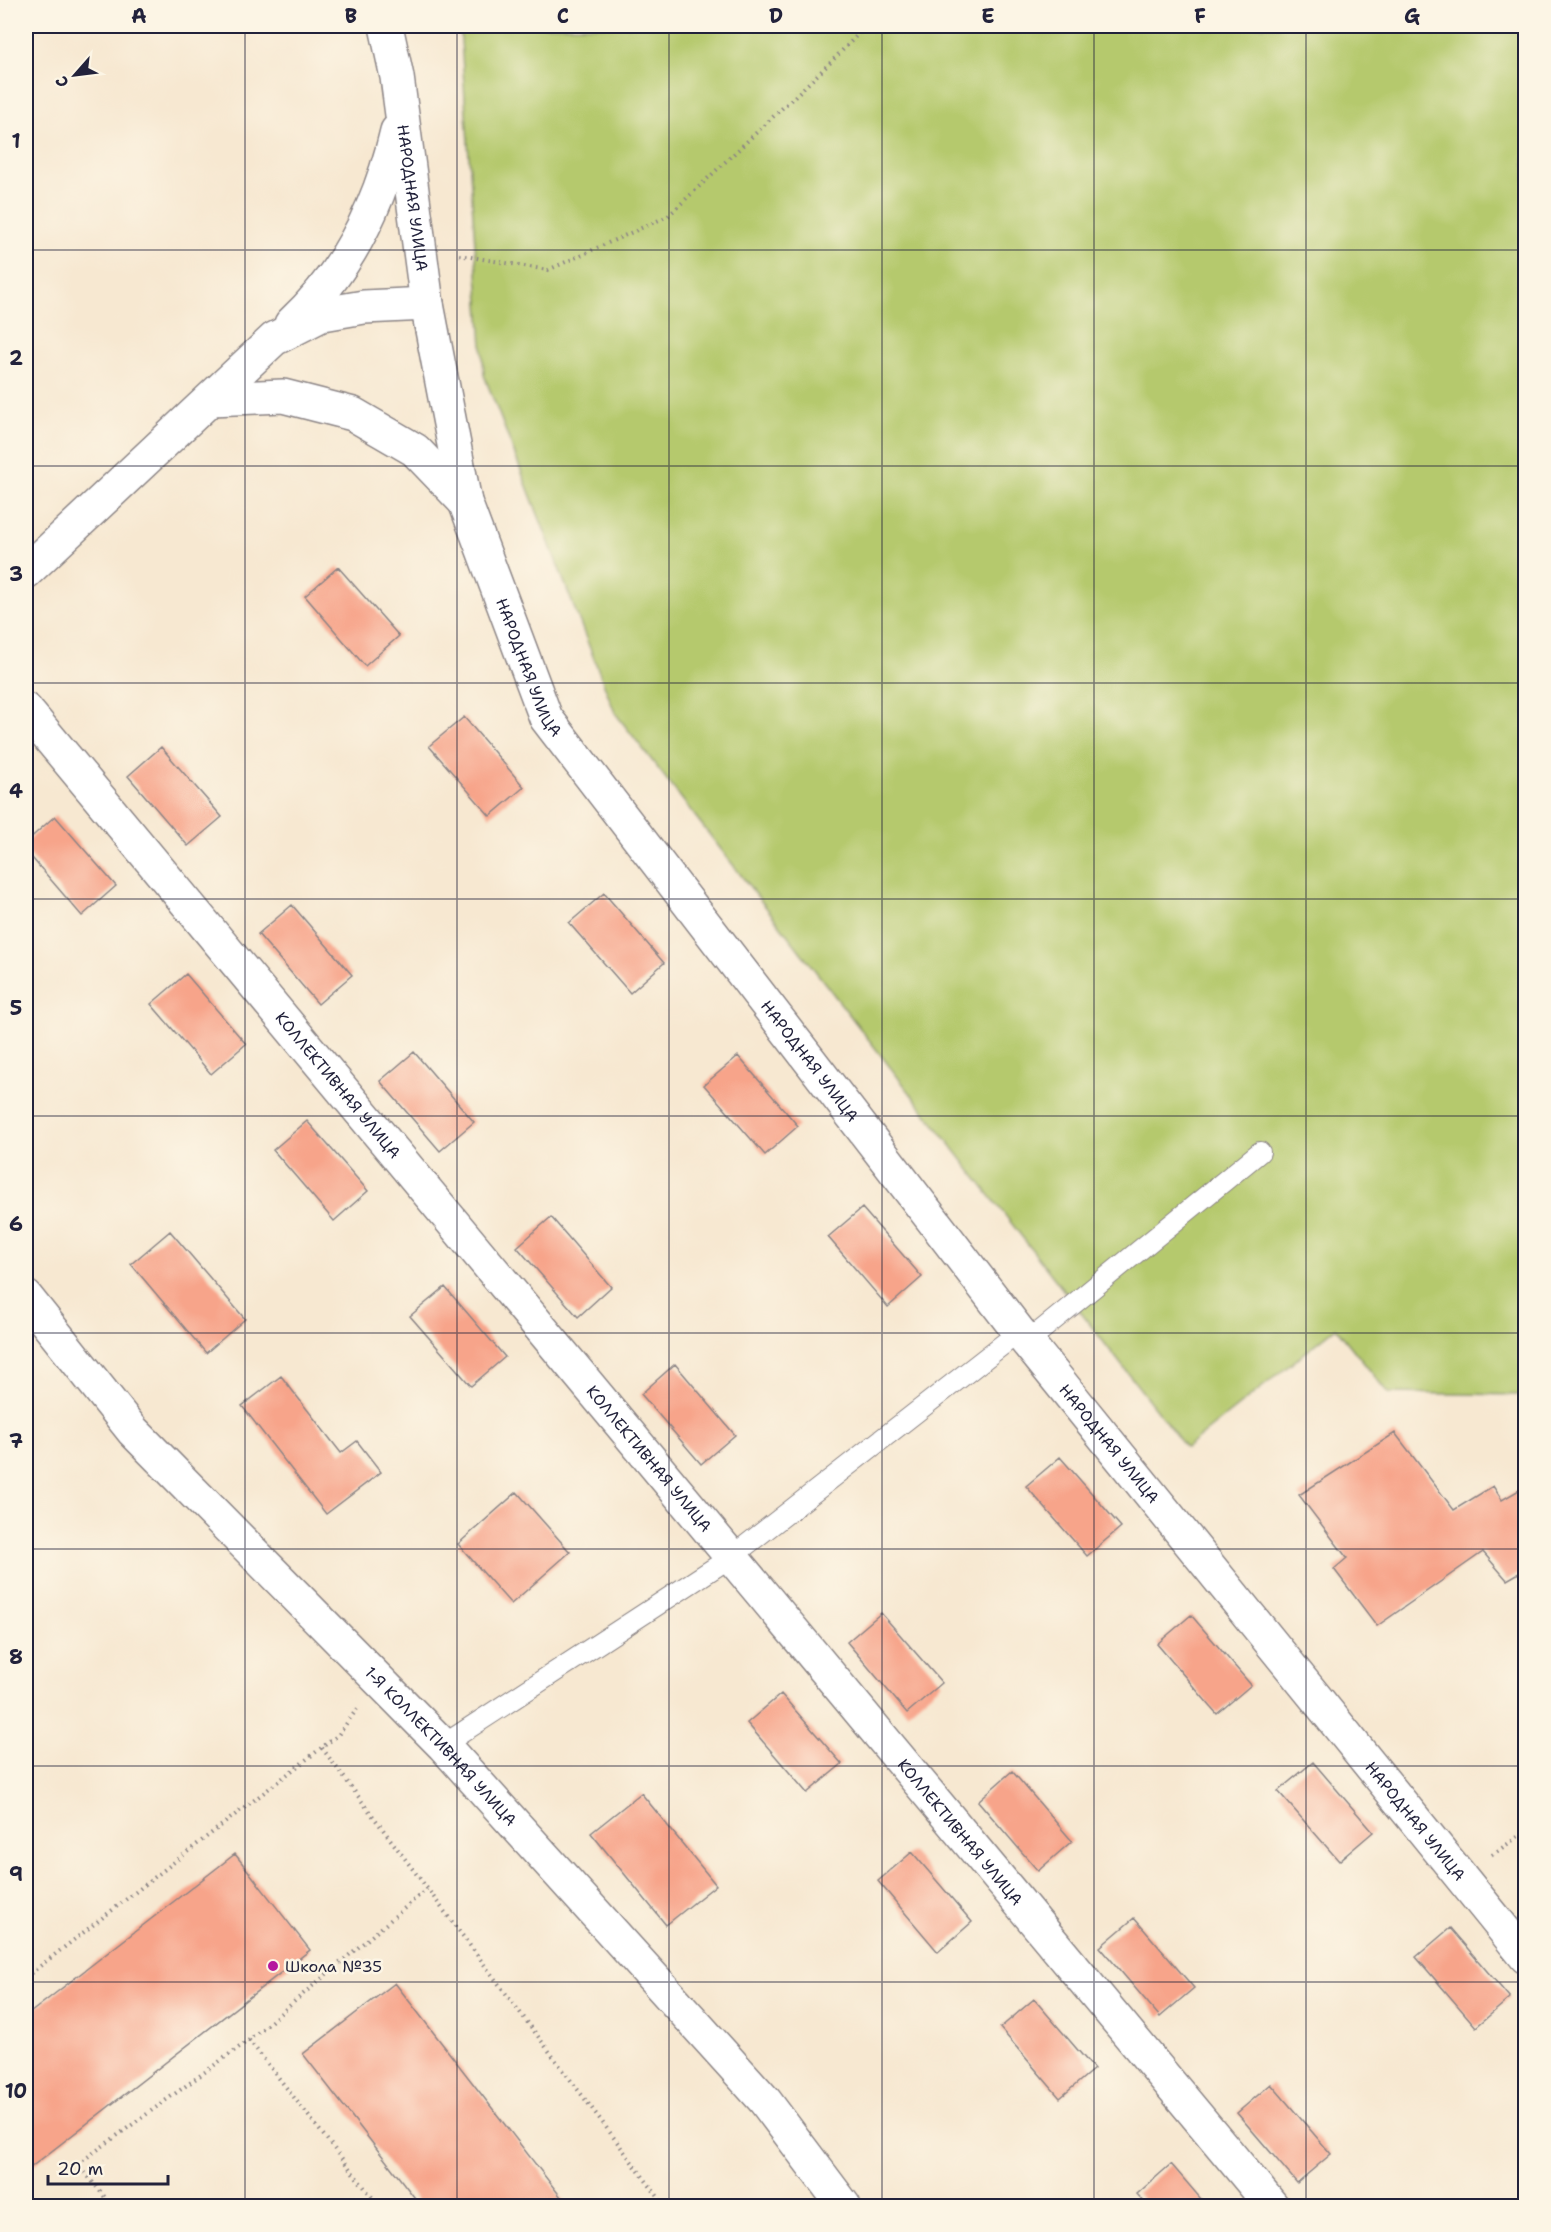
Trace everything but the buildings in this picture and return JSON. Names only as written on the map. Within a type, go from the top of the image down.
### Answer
[{"type":"street","name":"НАРОДНАЯ УЛИЦА","points":[[386,26],[402,112],[427,304],[465,502],[546,718],[1023,1337],[1526,1957]]},
{"type":"street","points":[[26,572],[321,293],[357,240],[384,181],[402,112]]},
{"type":"street","points":[[274,339],[323,314],[364,308],[427,304]]},
{"type":"street","points":[[211,399],[283,396],[353,414],[415,450],[465,502]]},
{"type":"street","name":"КОЛЛЕКТИВНАЯ УЛИЦА","points":[[26,710],[1272,2206]]},
{"type":"street","name":"1-Я КОЛЛЕКТИВНАЯ УЛИЦА","points":[[26,1297],[133,1431],[443,1745],[765,2102],[844,2206]]},
{"type":"lane","points":[[443,1745],[731,1557],[1023,1337],[1260,1152]]},
{"type":"path","points":[[419,248],[548,270],[668,216],[866,26]]},
{"type":"path","points":[[26,1977],[338,1736],[378,1680]]},
{"type":"path","points":[[322,1748],[665,2206]]},
{"type":"path","points":[[112,2206],[78,2164],[249,2040],[427,1889]]},
{"type":"path","points":[[249,2040],[379,2206]]},
{"type":"green space","points":[[460,26],[1525,26],[1525,1395],[1388,1393],[1336,1328],[1186,1448],[615,713],[484,375]]},
{"type":"place","name":"Школа №35","points":[[273,1966]]}]
